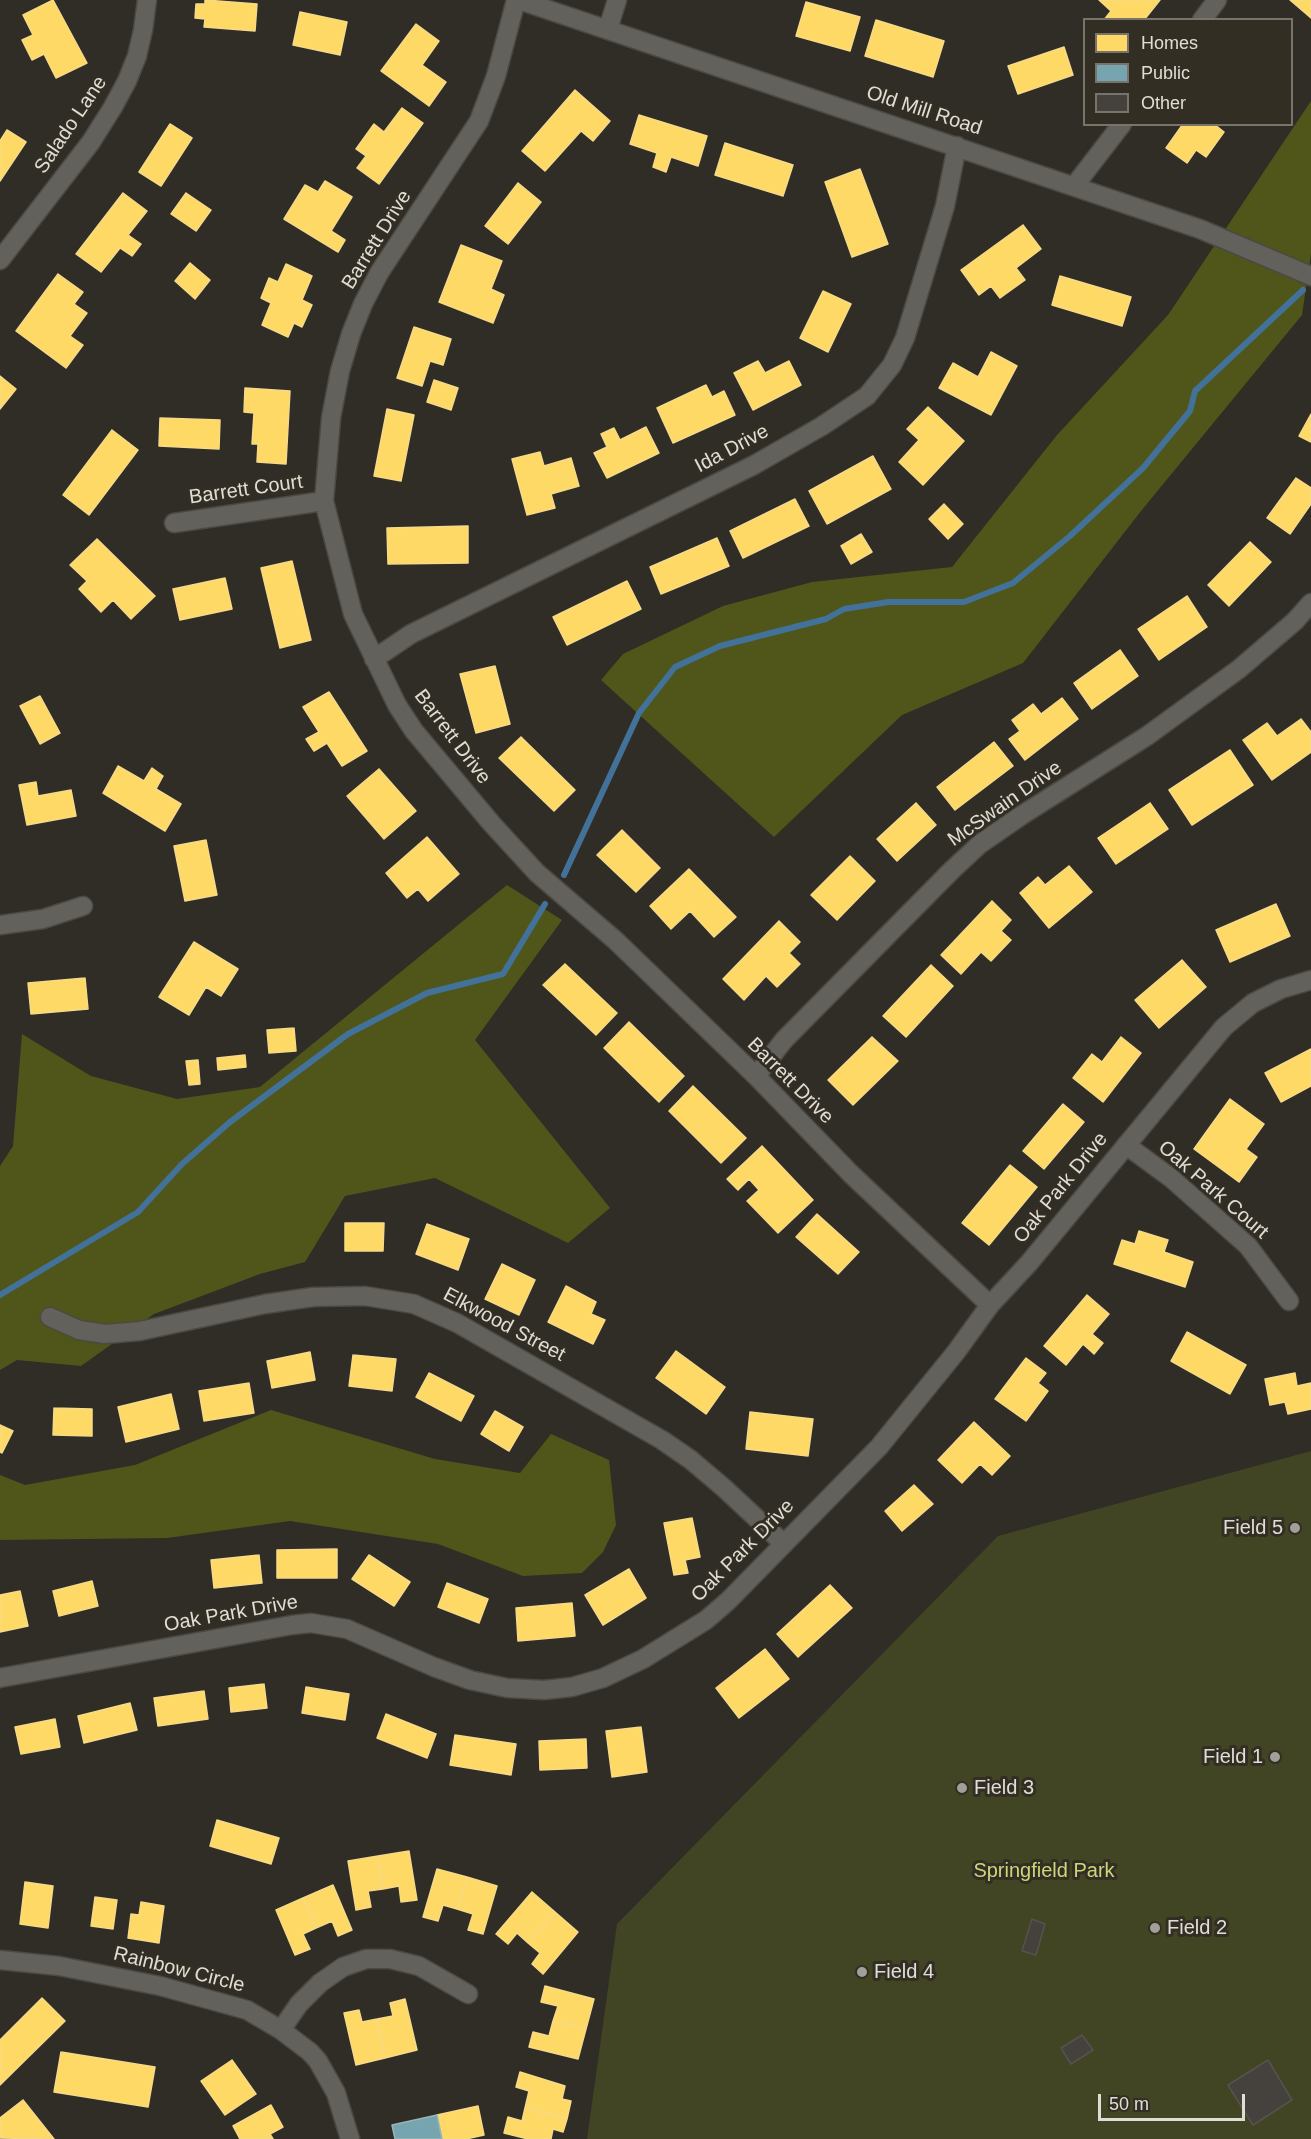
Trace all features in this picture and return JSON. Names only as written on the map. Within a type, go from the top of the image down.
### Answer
[{"type":"street","name":"Salado Lane","points":[[0,260],[91,142],[113,107],[137,56],[147,0]]},
{"type":"street","name":"Old Mill Road","points":[[518,0],[1075,185],[1200,229],[1311,276]]},
{"type":"street","name":"Barrett Drive","points":[[518,0],[496,76],[479,121],[379,273],[351,334],[340,371],[331,418],[324,501],[353,614],[397,705],[414,731],[492,824],[537,873],[615,940],[756,1076],[851,1174],[990,1305]]},
{"type":"street","points":[[608,29],[617,0]]},
{"type":"street","points":[[1204,18],[1217,0]]},
{"type":"street","points":[[1075,185],[1120,126]]},
{"type":"street","name":"Ida Drive","points":[[374,659],[411,634],[754,465],[822,426],[867,396],[888,370],[905,338],[945,206],[957,146]]},
{"type":"street","name":"Barrett Court","points":[[174,523],[324,501]]},
{"type":"street","name":"McSwain Drive","points":[[756,1076],[784,1040],[980,844],[1022,814],[1156,730],[1239,669],[1295,621],[1311,603]]},
{"type":"street","points":[[0,925],[43,919],[83,906]]},
{"type":"street","name":"Oak Park Drive","points":[[0,1678],[311,1623],[347,1629],[470,1680],[527,1690],[572,1687],[603,1678],[643,1659],[706,1620],[728,1601],[879,1447],[956,1352],[990,1305],[1029,1263],[1224,1027],[1253,1003],[1281,989],[1311,980]]},
{"type":"street","name":"Oak Park Court","points":[[1126,1145],[1171,1178],[1248,1246],[1289,1301]]},
{"type":"street","name":"Elkwood Street","points":[[50,1317],[79,1330],[105,1334],[140,1331],[265,1304],[313,1297],[365,1296],[414,1304],[457,1323],[662,1440],[691,1460],[724,1488],[783,1543]]},
{"type":"street","points":[[281,2030],[299,2004],[320,1983],[343,1967],[366,1959],[390,1959],[418,1966],[468,1994]]},
{"type":"street","name":"Rainbow Circle","points":[[0,1960],[59,1966],[160,1986],[240,2007],[281,2030],[310,2052],[331,2082],[350,2139]]},
{"type":"green space","points":[[1311,101],[1311,254],[1302,315],[1141,511],[1023,663],[902,715],[774,837],[601,680],[623,654],[723,606],[812,582],[952,567],[1057,435],[1168,315]]},
{"type":"green space","points":[[507,885],[562,920],[475,1040],[610,1208],[568,1243],[435,1178],[345,1196],[305,1262],[260,1274],[154,1314],[81,1366],[17,1360],[0,1370],[0,1166],[13,1146],[22,1034],[91,1076],[177,1099],[260,1087]]},
{"type":"green space","points":[[271,1410],[435,1459],[520,1473],[551,1434],[609,1460],[616,1525],[603,1552],[582,1573],[523,1576],[438,1544],[290,1521],[167,1538],[0,1540],[0,1475],[25,1485],[135,1465]]},
{"type":"green space","name":"Springfield Park","points":[[1311,1451],[1311,2139],[587,2139],[617,1924],[998,1536]]},
{"type":"building: Homes","points":[[53,0],[87,63],[56,78],[44,54],[32,60],[22,40],[33,35],[23,15]]},
{"type":"building: Homes","points":[[205,0],[257,4],[255,31],[204,27],[205,19],[195,18],[196,4],[205,4]]},
{"type":"building: Homes","points":[[1099,0],[1160,0],[1146,18],[1106,18],[1111,11]]},
{"type":"building: Homes","points":[[1290,0],[1311,0],[1311,18]]},
{"type":"building: Homes","points":[[806,2],[860,17],[850,51],[796,36]]},
{"type":"building: Homes","points":[[300,12],[347,22],[340,55],[293,45]]},
{"type":"building: Homes","points":[[876,20],[944,41],[933,77],[865,56]]},
{"type":"building: Homes","points":[[416,24],[439,41],[422,65],[446,82],[429,106],[381,71]]},
{"type":"building: Homes","points":[[1064,47],[1073,75],[1018,94],[1008,66]]},
{"type":"building: Homes","points":[[575,90],[610,121],[593,141],[581,131],[545,171],[522,151]]},
{"type":"building: Homes","points":[[402,108],[423,123],[379,184],[357,168],[366,156],[356,149],[374,124],[384,132]]},
{"type":"building: Homes","points":[[639,115],[707,136],[698,166],[671,157],[666,172],[653,167],[657,153],[630,144]]},
{"type":"building: Homes","points":[[170,124],[192,138],[161,186],[139,172]]},
{"type":"building: Homes","points":[[1182,126],[1216,126],[1224,132],[1206,157],[1196,150],[1187,163],[1166,148]]},
{"type":"building: Homes","points":[[7,130],[26,142],[0,181],[0,141]]},
{"type":"building: Homes","points":[[725,143],[793,165],[783,196],[715,175]]},
{"type":"building: Homes","points":[[860,169],[888,244],[852,257],[825,182]]},
{"type":"building: Homes","points":[[325,181],[352,197],[331,231],[345,240],[338,252],[284,219],[305,185],[318,192]]},
{"type":"building: Homes","points":[[518,183],[541,202],[508,244],[485,226]]},
{"type":"building: Homes","points":[[123,193],[147,211],[128,235],[141,244],[132,256],[120,248],[101,272],[76,254]]},
{"type":"building: Homes","points":[[186,193],[211,210],[196,231],[171,214]]},
{"type":"building: Homes","points":[[1023,225],[1041,249],[1016,268],[1025,280],[1000,298],[991,286],[979,295],[961,270]]},
{"type":"building: Homes","points":[[461,245],[502,261],[491,289],[504,295],[493,323],[439,302]]},
{"type":"building: Homes","points":[[190,263],[210,280],[195,299],[175,281]]},
{"type":"building: Homes","points":[[286,264],[312,276],[302,300],[312,305],[302,327],[294,323],[288,337],[262,325],[271,303],[261,298],[269,278],[278,282]]},
{"type":"building: Homes","points":[[58,274],[83,292],[74,304],[87,313],[70,336],[83,345],[66,368],[16,331]]},
{"type":"building: Homes","points":[[1060,276],[1131,297],[1122,326],[1052,305]]},
{"type":"building: Homes","points":[[823,291],[851,304],[828,352],[800,338]]},
{"type":"building: Homes","points":[[414,327],[451,339],[443,365],[430,361],[422,386],[397,378]]},
{"type":"building: Homes","points":[[991,352],[1017,366],[991,415],[939,388],[953,363],[978,377]]},
{"type":"building: Homes","points":[[758,361],[765,373],[789,361],[801,385],[753,410],[734,373]]},
{"type":"building: Homes","points":[[0,376],[16,389],[0,409]]},
{"type":"building: Homes","points":[[434,380],[458,388],[451,410],[427,402]]},
{"type":"building: Homes","points":[[706,385],[712,397],[724,391],[735,415],[673,443],[657,408]]},
{"type":"building: Homes","points":[[245,388],[290,391],[286,464],[257,462],[258,444],[252,444],[254,413],[244,412]]},
{"type":"building: Homes","points":[[928,407],[964,441],[923,485],[899,462],[919,440],[907,429]]},
{"type":"building: Homes","points":[[387,409],[414,415],[401,481],[374,476]]},
{"type":"building: Homes","points":[[1311,414],[1311,442],[1299,436]]},
{"type":"building: Homes","points":[[160,418],[220,420],[219,449],[159,446]]},
{"type":"building: Homes","points":[[646,427],[659,453],[607,478],[594,453],[607,447],[601,434],[614,428],[620,440]]},
{"type":"building: Homes","points":[[112,430],[138,450],[89,515],[63,495]]},
{"type":"building: Homes","points":[[540,452],[544,466],[571,458],[579,486],[551,494],[555,508],[527,515],[512,459]]},
{"type":"building: Homes","points":[[873,456],[891,489],[827,524],[809,491]]},
{"type":"building: Homes","points":[[1296,478],[1311,488],[1311,504],[1290,534],[1267,518]]},
{"type":"building: Homes","points":[[795,499],[809,526],[743,558],[730,531]]},
{"type":"building: Homes","points":[[944,504],[963,524],[948,539],[929,519]]},
{"type":"building: Homes","points":[[468,526],[468,563],[388,564],[387,528]]},
{"type":"building: Homes","points":[[861,534],[872,552],[851,564],[841,546]]},
{"type":"building: Homes","points":[[717,538],[729,566],[661,594],[650,567]]},
{"type":"building: Homes","points":[[97,539],[155,596],[131,619],[113,600],[101,612],[79,589],[87,581],[70,565]]},
{"type":"building: Homes","points":[[1250,542],[1271,562],[1229,606],[1208,585]]},
{"type":"building: Homes","points":[[292,561],[311,640],[280,648],[261,568]]},
{"type":"building: Homes","points":[[225,578],[232,609],[180,620],[173,589]]},
{"type":"building: Homes","points":[[627,581],[641,609],[567,645],[553,617]]},
{"type":"building: Homes","points":[[1187,596],[1207,627],[1159,660],[1138,629]]},
{"type":"building: Homes","points":[[1120,650],[1138,676],[1092,709],[1074,683]]},
{"type":"building: Homes","points":[[495,666],[510,724],[476,733],[460,674]]},
{"type":"building: Homes","points":[[329,692],[367,751],[342,766],[327,743],[314,751],[306,739],[319,732],[303,707]]},
{"type":"building: Homes","points":[[40,696],[60,733],[40,744],[20,706]]},
{"type":"building: Homes","points":[[1062,698],[1078,719],[1025,760],[1009,739],[1020,731],[1012,720],[1033,704],[1041,714]]},
{"type":"building: Homes","points":[[1301,719],[1311,732],[1311,752],[1272,780],[1243,740],[1267,723],[1277,736]]},
{"type":"building: Homes","points":[[521,737],[575,790],[554,811],[499,758]]},
{"type":"building: Homes","points":[[994,742],[1013,766],[955,810],[937,787]]},
{"type":"building: Homes","points":[[1230,750],[1253,785],[1192,825],[1169,790]]},
{"type":"building: Homes","points":[[118,766],[144,781],[152,768],[163,776],[156,789],[181,804],[165,831],[103,793]]},
{"type":"building: Homes","points":[[379,769],[416,811],[384,839],[347,796]]},
{"type":"building: Homes","points":[[36,782],[38,796],[71,790],[76,816],[27,825],[19,785]]},
{"type":"building: Homes","points":[[916,803],[936,825],[897,861],[877,839]]},
{"type":"building: Homes","points":[[1150,803],[1168,829],[1116,864],[1098,838]]},
{"type":"building: Homes","points":[[622,830],[660,868],[636,892],[597,855]]},
{"type":"building: Homes","points":[[427,837],[459,874],[428,901],[418,889],[407,898],[386,873]]},
{"type":"building: Homes","points":[[206,840],[217,895],[185,901],[174,846]]},
{"type":"building: Homes","points":[[850,856],[875,881],[837,920],[811,895]]},
{"type":"building: Homes","points":[[1069,866],[1092,892],[1049,928],[1020,893],[1038,877],[1045,885]]},
{"type":"building: Homes","points":[[689,869],[736,917],[714,937],[690,911],[671,929],[650,906]]},
{"type":"building: Homes","points":[[992,901],[1011,920],[1001,931],[1011,940],[991,961],[981,952],[961,974],[941,955]]},
{"type":"building: Homes","points":[[1276,904],[1290,936],[1230,962],[1216,930]]},
{"type":"building: Homes","points":[[779,921],[800,942],[789,953],[800,964],[777,987],[766,976],[744,1000],[723,979]]},
{"type":"building: Homes","points":[[194,942],[238,969],[221,996],[206,987],[189,1015],[159,997]]},
{"type":"building: Homes","points":[[1182,960],[1206,987],[1159,1028],[1135,1000]]},
{"type":"building: Homes","points":[[565,964],[617,1013],[596,1035],[543,985]]},
{"type":"building: Homes","points":[[931,965],[953,986],[906,1037],[883,1016]]},
{"type":"building: Homes","points":[[85,978],[88,1009],[31,1014],[28,983]]},
{"type":"building: Homes","points":[[629,1022],[684,1076],[659,1102],[604,1048]]},
{"type":"building: Homes","points":[[294,1028],[296,1051],[269,1053],[267,1030]]},
{"type":"building: Homes","points":[[872,1037],[898,1061],[853,1105],[828,1080]]},
{"type":"building: Homes","points":[[1121,1037],[1141,1053],[1103,1102],[1073,1078],[1092,1054],[1102,1062]]},
{"type":"building: Homes","points":[[1311,1049],[1311,1086],[1281,1102],[1265,1073]]},
{"type":"building: Homes","points":[[245,1055],[246,1067],[218,1070],[217,1058]]},
{"type":"building: Homes","points":[[198,1060],[200,1084],[189,1085],[186,1061]]},
{"type":"building: Homes","points":[[693,1086],[746,1138],[721,1163],[669,1111]]},
{"type":"building: Homes","points":[[1230,1099],[1264,1124],[1246,1149],[1257,1157],[1239,1182],[1194,1149]]},
{"type":"building: Homes","points":[[1063,1104],[1084,1122],[1044,1169],[1023,1151]]},
{"type":"building: Homes","points":[[762,1146],[813,1200],[778,1233],[747,1201],[759,1190],[749,1179],[738,1190],[727,1179]]},
{"type":"building: Homes","points":[[1010,1165],[1037,1187],[989,1245],[962,1223]]},
{"type":"building: Homes","points":[[817,1214],[859,1252],[838,1274],[796,1237]]},
{"type":"building: Homes","points":[[345,1223],[384,1223],[383,1251],[345,1251]]},
{"type":"building: Homes","points":[[427,1224],[469,1239],[458,1270],[416,1254]]},
{"type":"building: Homes","points":[[1139,1231],[1168,1240],[1164,1252],[1193,1262],[1185,1287],[1114,1264],[1122,1240],[1135,1244]]},
{"type":"building: Homes","points":[[502,1264],[535,1280],[519,1315],[485,1299]]},
{"type":"building: Homes","points":[[566,1286],[596,1302],[591,1314],[605,1320],[593,1344],[548,1322]]},
{"type":"building: Homes","points":[[1087,1295],[1109,1314],[1092,1334],[1103,1343],[1094,1354],[1083,1344],[1066,1365],[1044,1346]]},
{"type":"building: Homes","points":[[1187,1332],[1246,1365],[1230,1394],[1171,1361]]},
{"type":"building: Homes","points":[[676,1351],[725,1387],[706,1414],[656,1378]]},
{"type":"building: Homes","points":[[310,1352],[315,1380],[272,1388],[267,1361]]},
{"type":"building: Homes","points":[[353,1355],[396,1359],[392,1391],[349,1386]]},
{"type":"building: Homes","points":[[1026,1358],[1046,1373],[1038,1383],[1048,1391],[1026,1421],[995,1399]]},
{"type":"building: Homes","points":[[429,1373],[474,1396],[461,1421],[416,1397]]},
{"type":"building: Homes","points":[[1295,1373],[1297,1386],[1311,1383],[1311,1409],[1288,1414],[1285,1402],[1270,1405],[1265,1379]]},
{"type":"building: Homes","points":[[249,1383],[254,1413],[204,1421],[199,1391]]},
{"type":"building: Homes","points":[[171,1394],[179,1429],[126,1442],[118,1407]]},
{"type":"building: Homes","points":[[54,1408],[92,1409],[92,1436],[53,1435]]},
{"type":"building: Homes","points":[[495,1411],[523,1427],[509,1451],[481,1434]]},
{"type":"building: Homes","points":[[750,1412],[813,1419],[808,1456],[746,1449]]},
{"type":"building: Homes","points":[[974,1422],[1010,1456],[992,1475],[980,1464],[962,1483],[938,1460]]},
{"type":"building: Homes","points":[[0,1425],[13,1431],[2,1453],[0,1452]]},
{"type":"building: Homes","points":[[914,1485],[933,1504],[902,1531],[885,1511]]},
{"type":"building: Homes","points":[[692,1518],[700,1557],[685,1560],[688,1573],[674,1575],[664,1523]]},
{"type":"building: Homes","points":[[337,1549],[337,1578],[277,1578],[277,1550]]},
{"type":"building: Homes","points":[[259,1555],[262,1583],[214,1588],[211,1560]]},
{"type":"building: Homes","points":[[369,1555],[410,1582],[394,1606],[352,1579]]},
{"type":"building: Homes","points":[[629,1569],[646,1598],[603,1625],[585,1595]]},
{"type":"building: Homes","points":[[92,1581],[98,1606],[59,1616],[53,1591]]},
{"type":"building: Homes","points":[[447,1583],[488,1599],[479,1623],[438,1607]]},
{"type":"building: Homes","points":[[830,1585],[852,1608],[798,1657],[777,1634]]},
{"type":"building: Homes","points":[[20,1591],[28,1626],[0,1632],[0,1595]]},
{"type":"building: Homes","points":[[572,1603],[575,1636],[518,1641],[516,1608]]},
{"type":"building: Homes","points":[[765,1649],[789,1679],[739,1718],[716,1688]]},
{"type":"building: Homes","points":[[264,1684],[267,1708],[231,1712],[229,1688]]},
{"type":"building: Homes","points":[[306,1687],[349,1694],[345,1720],[302,1713]]},
{"type":"building: Homes","points":[[204,1691],[208,1719],[158,1726],[154,1698]]},
{"type":"building: Homes","points":[[130,1703],[137,1730],[84,1743],[78,1716]]},
{"type":"building: Homes","points":[[386,1714],[436,1734],[427,1758],[377,1738]]},
{"type":"building: Homes","points":[[55,1719],[60,1747],[21,1754],[15,1727]]},
{"type":"building: Homes","points":[[641,1727],[647,1772],[612,1777],[606,1731]]},
{"type":"building: Homes","points":[[455,1735],[516,1744],[511,1775],[450,1765]]},
{"type":"building: Homes","points":[[586,1739],[587,1768],[540,1770],[539,1741]]},
{"type":"building: Homes","points":[[217,1820],[279,1838],[271,1864],[210,1846]]},
{"type":"building: Homes","points":[[409,1851],[417,1900],[401,1902],[399,1886],[383,1889],[378,1856]]},
{"type":"building: Homes","points":[[378,1856],[383,1889],[368,1891],[371,1907],[356,1910],[348,1861]]},
{"type":"building: Homes","points":[[437,1869],[467,1877],[457,1909],[443,1905],[438,1921],[423,1917]]},
{"type":"building: Homes","points":[[467,1877],[497,1886],[483,1934],[468,1930],[473,1914],[457,1909]]},
{"type":"building: Homes","points":[[25,1882],[53,1886],[48,1928],[20,1924]]},
{"type":"building: Homes","points":[[333,1885],[352,1930],[338,1936],[332,1921],[316,1928],[303,1898]]},
{"type":"building: Homes","points":[[532,1892],[555,1912],[528,1943],[517,1933],[508,1944],[496,1934]]},
{"type":"building: Homes","points":[[95,1897],[117,1900],[113,1929],[91,1926]]},
{"type":"building: Homes","points":[[303,1898],[316,1928],[303,1934],[310,1949],[295,1955],[276,1910]]},
{"type":"building: Homes","points":[[141,1902],[164,1906],[159,1943],[128,1938],[131,1914],[139,1915]]},
{"type":"building: Homes","points":[[555,1912],[578,1932],[543,1974],[532,1964],[540,1953],[528,1943]]},
{"type":"building: Homes","points":[[545,1986],[594,1999],[586,2029],[553,2021],[558,2006],[541,2002]]},
{"type":"building: Homes","points":[[42,1998],[65,2021],[0,2085],[0,2040]]},
{"type":"building: Homes","points":[[405,1999],[417,2050],[385,2058],[377,2019],[393,2016],[390,2003]]},
{"type":"building: Homes","points":[[359,2010],[362,2022],[377,2019],[385,2058],[356,2065],[344,2013]]},
{"type":"building: Homes","points":[[553,2021],[586,2029],[578,2059],[529,2047],[533,2032],[549,2036]]},
{"type":"building: Homes","points":[[61,2052],[155,2067],[148,2107],[54,2092]]},
{"type":"building: Homes","points":[[232,2060],[256,2094],[225,2115],[201,2081]]},
{"type":"building: Homes","points":[[520,2072],[565,2086],[562,2099],[571,2101],[567,2119],[525,2108],[529,2091],[516,2087]]},
{"type":"building: Homes","points":[[23,2100],[54,2139],[0,2138],[0,2118]]},
{"type":"building: Homes","points":[[271,2105],[283,2127],[270,2134],[273,2139],[240,2139],[233,2126]]},
{"type":"building: Homes","points":[[478,2106],[484,2135],[466,2139],[442,2139],[437,2115]]},
{"type":"building: Homes","points":[[525,2108],[567,2119],[563,2132],[553,2129],[551,2139],[528,2139],[504,2133],[508,2117],[522,2121]]},
{"type":"building: Public","points":[[437,2115],[442,2139],[395,2139],[392,2125]]},
{"type":"building: Other","points":[[1032,1919],[1045,1924],[1036,1955],[1022,1951]]},
{"type":"building: Other","points":[[1082,2035],[1093,2050],[1071,2064],[1061,2048]]},
{"type":"building: Other","points":[[1268,2060],[1292,2100],[1253,2125],[1228,2085]]},
{"type":"waterway","points":[[564,875],[639,713],[675,667],[720,646],[826,619],[844,609],[888,602],[964,602],[1013,583],[1070,536],[1143,468],[1190,411],[1195,391],[1303,290]]},
{"type":"waterway","points":[[0,1295],[138,1212],[182,1164],[230,1122],[348,1034],[427,993],[503,974],[545,904]]},
{"type":"place","name":"Field 5","points":[[1295,1528]]},
{"type":"place","name":"Field 1","points":[[1275,1757]]},
{"type":"place","name":"Field 3","points":[[962,1788]]},
{"type":"place","name":"Field 2","points":[[1155,1928]]},
{"type":"place","name":"Field 4","points":[[862,1972]]}]
